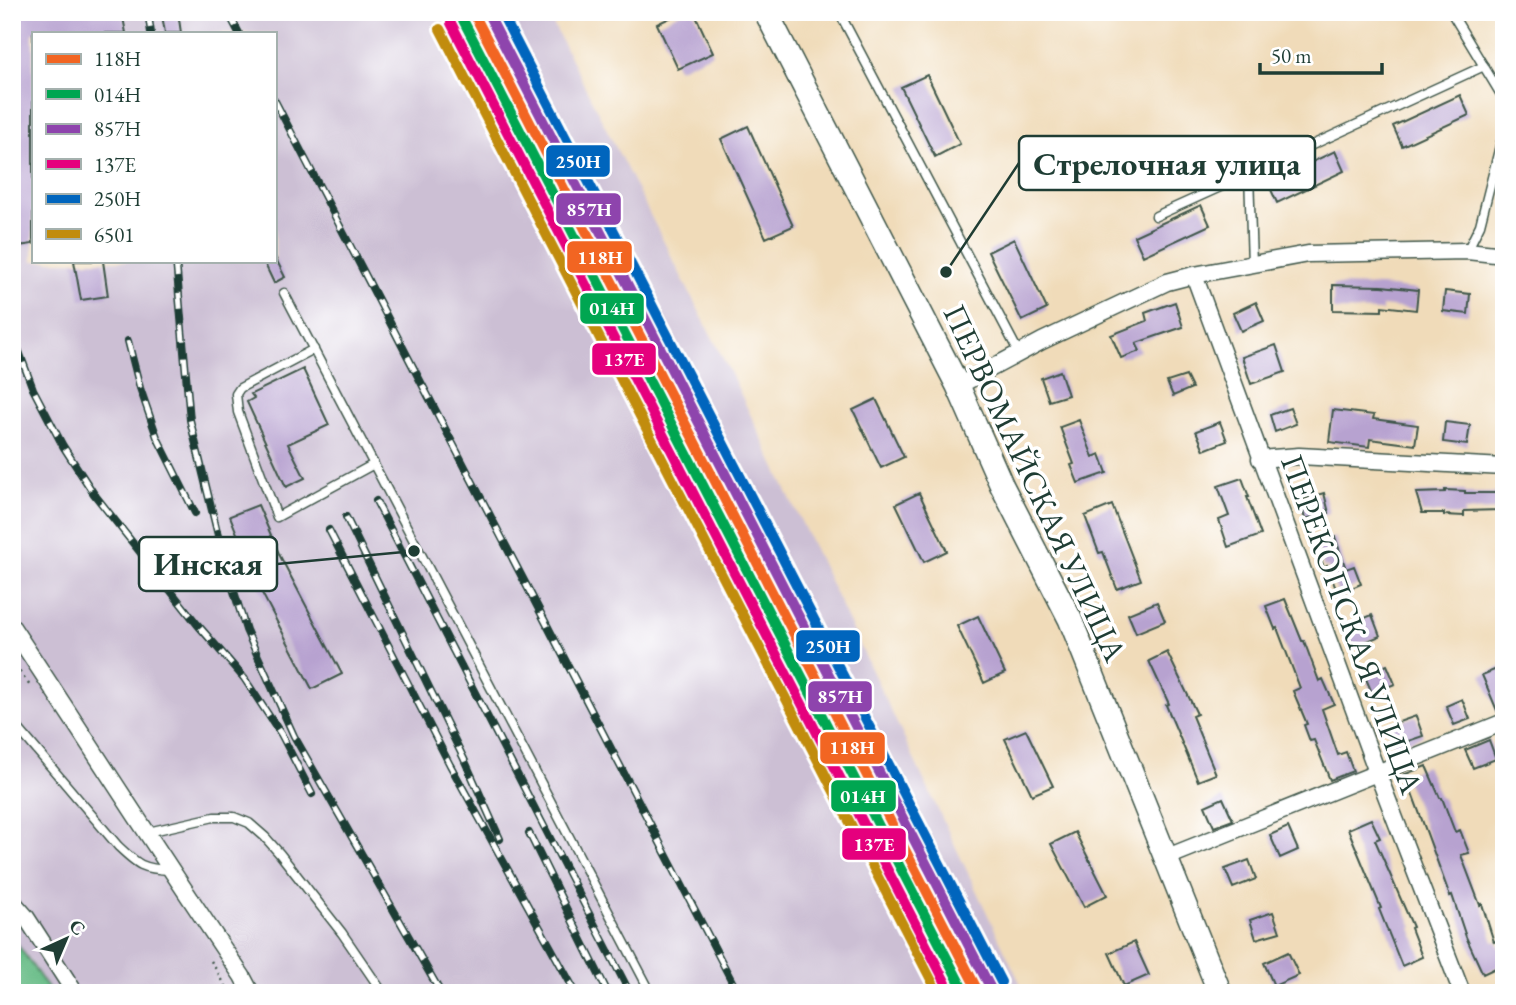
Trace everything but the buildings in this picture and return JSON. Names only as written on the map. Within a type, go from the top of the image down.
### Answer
[{"type":"main road","name":"ПЕРВОМАЙСКАЯ УЛИЦА","points":[[766,12],[958,386],[1002,485],[1070,619],[1220,993]]},
{"type":"street","points":[[958,386],[1019,353],[1167,282],[1194,275],[1308,254],[1467,251],[1504,254]]},
{"type":"street","name":"ПЕРЕКОПСКАЯ УЛИЦА","points":[[1194,275],[1461,993]]},
{"type":"street","points":[[1261,459],[1299,456],[1504,467]]},
{"type":"street","points":[[12,627],[251,993]]},
{"type":"street","points":[[1165,858],[1504,722]]},
{"type":"street","points":[[12,901],[26,916],[75,993]]},
{"type":"lane","points":[[839,12],[1019,353]]},
{"type":"lane","points":[[1451,12],[1503,98],[1504,120]]},
{"type":"lane","points":[[1156,216],[1484,65]]},
{"type":"lane","points":[[1467,251],[1480,225],[1504,130]]},
{"type":"lane","points":[[1249,174],[1252,264]]},
{"type":"lane","points":[[284,293],[651,993]]},
{"type":"lane","points":[[313,349],[240,388],[236,394],[238,412],[277,517],[374,464]]},
{"type":"lane","points":[[12,721],[138,865],[171,870]]},
{"type":"lane","points":[[148,832],[214,817],[234,817],[249,823],[288,864],[342,933],[383,993]]},
{"type":"shaded area","points":[[12,12],[547,12],[734,380],[1025,993],[12,993]]},
{"type":"green space","points":[[12,936],[51,993],[12,993]]},
{"type":"railway","points":[[148,12],[151,32]]},
{"type":"railway","points":[[228,12],[238,32]]},
{"type":"railway","points":[[459,12],[964,993]]},
{"type":"railway","points":[[276,103],[738,993]]},
{"type":"railway","points":[[176,262],[190,420],[223,556],[246,630],[294,736],[441,993]]},
{"type":"railway","points":[[12,333],[33,389],[63,446],[94,494],[197,624],[244,678],[281,734],[312,794]]},
{"type":"railway","points":[[128,341],[140,388],[157,437],[195,513]]},
{"type":"railway","points":[[376,501],[630,993]]},
{"type":"railway","points":[[346,517],[500,839]]},
{"type":"railway","points":[[329,530],[450,765],[576,993]]},
{"type":"railway","points":[[529,833],[608,993]]},
{"type":"transit line","name":"118Н","points":[[473,12],[979,993]]},
{"type":"transit line","name":"857Н","points":[[487,12],[990,987]]},
{"type":"transit line","name":"250Н","points":[[501,12],[1001,982]]},
{"type":"transit line","name":"014Н","points":[[462,18],[965,993]]},
{"type":"transit line","name":"137Е","points":[[451,23],[951,993]]},
{"type":"transit line","name":"6501","points":[[440,29],[938,993]]},
{"type":"place","name":"Стрелочная улица","points":[[946,272]]},
{"type":"place","name":"Инская","points":[[414,551]]}]
